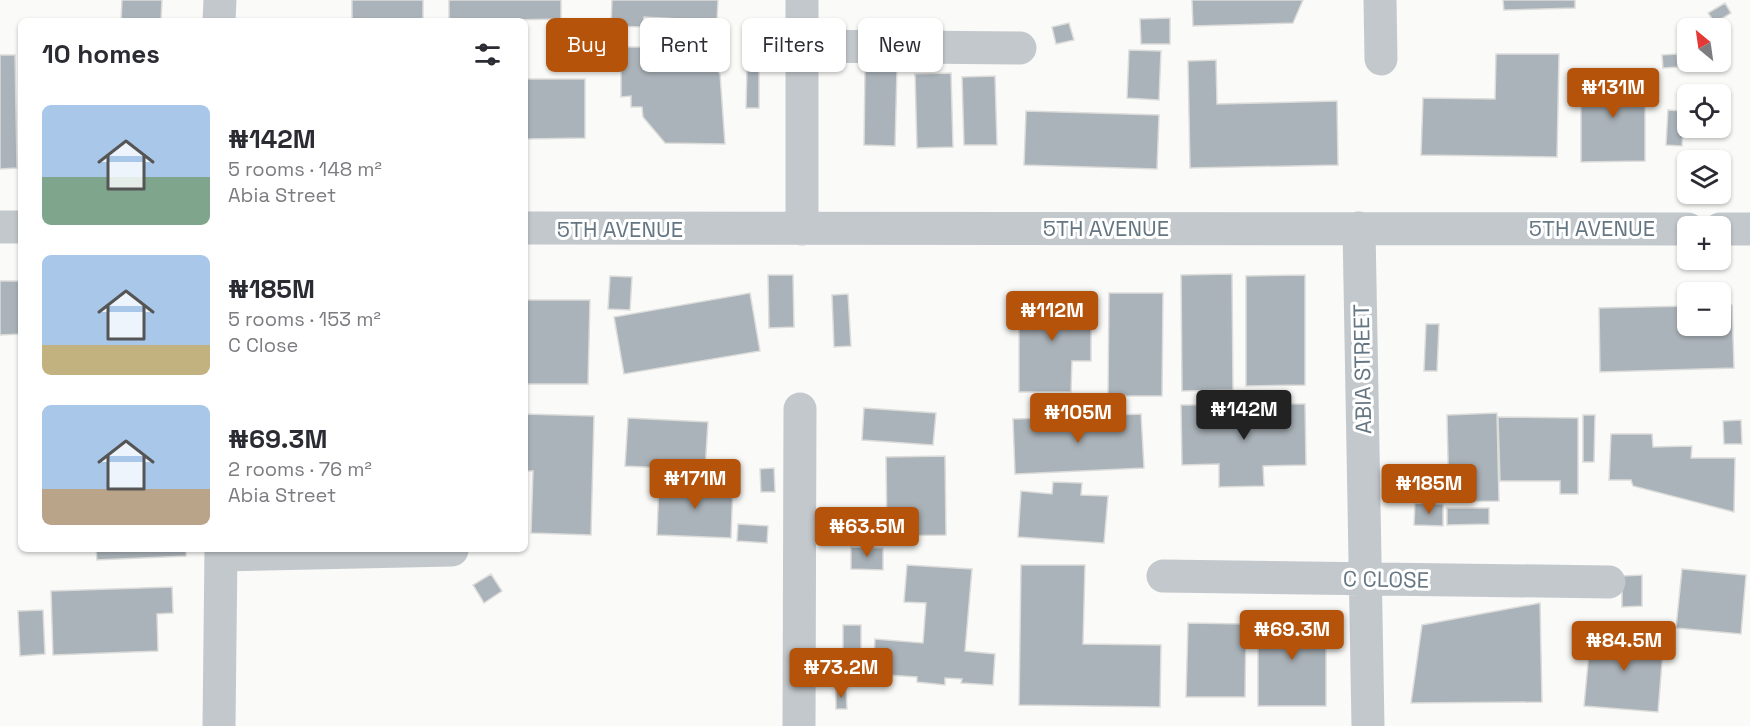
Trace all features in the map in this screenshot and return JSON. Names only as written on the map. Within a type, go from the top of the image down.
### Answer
[{"type":"street","points":[[219,18],[220,0]]},
{"type":"street","points":[[802,0],[802,18]]},
{"type":"street","points":[[1380,0],[1381,59]]},
{"type":"street","points":[[846,46],[1020,48]]},
{"type":"street","points":[[802,72],[802,230]]},
{"type":"street","points":[[0,227],[18,227]]},
{"type":"street","name":"5TH AVENUE","points":[[528,228],[1677,229]]},
{"type":"street","name":"ABIA STREET","points":[[1359,228],[1368,726]]},
{"type":"street","points":[[1731,229],[1750,229]]},
{"type":"street","points":[[799,726],[800,409]]},
{"type":"street","points":[[219,726],[221,552]]},
{"type":"street","name":"C CLOSE","points":[[1163,576],[1609,582]]},
{"type":"building","points":[[122,0],[162,0],[161,18],[121,18]]},
{"type":"building","points":[[352,0],[423,0],[423,18],[352,18]]},
{"type":"building","points":[[449,0],[561,0],[561,18],[449,18]]},
{"type":"building","points":[[612,0],[718,0],[717,18],[644,17],[640,18],[640,27],[628,27],[628,18],[611,18]]},
{"type":"building","points":[[1192,0],[1303,0],[1293,23],[1193,26]]},
{"type":"building","points":[[1503,0],[1575,0],[1575,8],[1504,10]]},
{"type":"building","points":[[1725,3],[1731,13],[1723,18],[1712,18],[1708,13]]},
{"type":"building","points":[[1170,18],[1170,44],[1141,44],[1140,19]]},
{"type":"building","points":[[1069,23],[1074,40],[1056,44],[1052,27]]},
{"type":"building","points":[[628,47],[640,47],[640,72],[718,72],[725,144],[665,143],[643,117],[642,107],[631,107],[631,96],[621,97],[621,72],[628,72]]},
{"type":"building","points":[[1129,50],[1161,51],[1159,100],[1127,98]]},
{"type":"building","points":[[1496,54],[1559,54],[1557,157],[1421,155],[1423,98],[1495,99]]},
{"type":"building","points":[[1677,54],[1677,67],[1663,68],[1662,55]]},
{"type":"building","points":[[0,55],[15,55],[17,168],[0,169]]},
{"type":"building","points":[[1216,60],[1217,104],[1337,101],[1338,165],[1190,168],[1188,61]]},
{"type":"building","points":[[747,72],[759,72],[759,108],[746,108]]},
{"type":"building","points":[[865,72],[897,72],[895,146],[864,145]]},
{"type":"building","points":[[951,73],[953,147],[917,148],[915,74]]},
{"type":"building","points":[[995,76],[997,145],[964,145],[962,77]]},
{"type":"building","points":[[1645,76],[1645,161],[1581,162],[1581,77]]},
{"type":"building","points":[[528,79],[585,79],[585,138],[528,139]]},
{"type":"building","points":[[1668,110],[1677,111],[1677,138],[1682,138],[1682,146],[1666,145]]},
{"type":"building","points":[[1026,111],[1159,115],[1157,169],[1024,165]]},
{"type":"building","points":[[1232,274],[1233,390],[1182,391],[1181,275]]},
{"type":"building","points":[[768,275],[793,275],[794,327],[769,328]]},
{"type":"building","points":[[1305,275],[1305,385],[1246,386],[1246,276]]},
{"type":"building","points":[[610,276],[632,277],[630,310],[608,309]]},
{"type":"building","points":[[0,281],[18,281],[18,334],[0,335]]},
{"type":"building","points":[[750,293],[760,351],[624,374],[614,317]]},
{"type":"building","points":[[1109,293],[1163,293],[1162,396],[1108,396]]},
{"type":"building","points":[[848,294],[851,346],[834,347],[832,295]]},
{"type":"building","points":[[1019,299],[1091,299],[1091,361],[1072,361],[1071,392],[1019,392]]},
{"type":"building","points":[[528,300],[590,300],[588,384],[528,384]]},
{"type":"building","points":[[1732,305],[1734,368],[1600,372],[1599,308],[1677,306],[1677,336],[1731,336]]},
{"type":"building","points":[[1426,324],[1439,324],[1437,371],[1424,371]]},
{"type":"building","points":[[1258,404],[1305,404],[1306,465],[1263,466],[1264,486],[1219,487],[1219,464],[1182,465],[1181,405],[1228,405],[1228,422],[1258,421]]},
{"type":"building","points":[[864,408],[936,413],[933,445],[862,440]]},
{"type":"building","points":[[1497,413],[1499,501],[1449,502],[1447,415]]},
{"type":"building","points":[[528,414],[594,416],[591,535],[531,533],[533,471],[528,471]]},
{"type":"building","points":[[1141,414],[1144,468],[1015,474],[1013,419]]},
{"type":"building","points":[[1583,415],[1595,415],[1594,462],[1583,462]]},
{"type":"building","points":[[1498,417],[1578,418],[1578,494],[1560,494],[1560,481],[1500,481]]},
{"type":"building","points":[[628,418],[708,422],[705,470],[625,466]]},
{"type":"building","points":[[1741,420],[1742,444],[1724,444],[1723,421]]},
{"type":"building","points":[[1611,434],[1652,434],[1653,447],[1692,446],[1691,458],[1735,458],[1734,512],[1633,486],[1631,480],[1609,480]]},
{"type":"building","points":[[945,456],[946,535],[887,536],[886,457]]},
{"type":"building","points":[[774,468],[775,492],[761,492],[760,469]]},
{"type":"building","points":[[659,482],[733,484],[731,538],[657,535]]},
{"type":"building","points":[[1053,482],[1082,483],[1081,495],[1108,496],[1104,543],[1018,537],[1021,491],[1052,494]]},
{"type":"building","points":[[1415,503],[1443,504],[1443,526],[1414,525]]},
{"type":"building","points":[[1447,508],[1489,508],[1489,524],[1447,525]]},
{"type":"building","points":[[738,524],[768,526],[767,543],[737,541]]},
{"type":"building","points":[[851,547],[883,548],[883,570],[851,569]]},
{"type":"building","points":[[96,552],[186,552],[186,556],[97,560]]},
{"type":"building","points":[[907,565],[972,569],[965,651],[995,654],[993,685],[961,683],[962,679],[945,678],[945,685],[917,682],[917,677],[873,674],[875,639],[923,643],[926,603],[904,602]]},
{"type":"building","points":[[1021,565],[1085,565],[1083,644],[1161,645],[1160,707],[1019,705]]},
{"type":"building","points":[[1682,569],[1746,575],[1741,634],[1676,628]]},
{"type":"building","points":[[491,574],[502,591],[484,603],[473,585]]},
{"type":"building","points":[[1642,575],[1642,606],[1622,607],[1622,576]]},
{"type":"building","points":[[172,587],[173,613],[157,614],[158,651],[53,655],[51,591]]},
{"type":"building","points":[[1540,603],[1542,702],[1411,703],[1422,625]]},
{"type":"building","points":[[43,610],[45,654],[20,656],[18,611]]},
{"type":"building","points":[[1258,616],[1326,616],[1326,706],[1258,706]]},
{"type":"building","points":[[1188,623],[1246,624],[1245,697],[1186,697]]},
{"type":"building","points":[[843,625],[861,625],[861,669],[843,669]]},
{"type":"building","points":[[1591,632],[1664,638],[1658,712],[1584,706]]},
{"type":"building","points":[[836,689],[846,689],[847,709],[836,709]]}]
